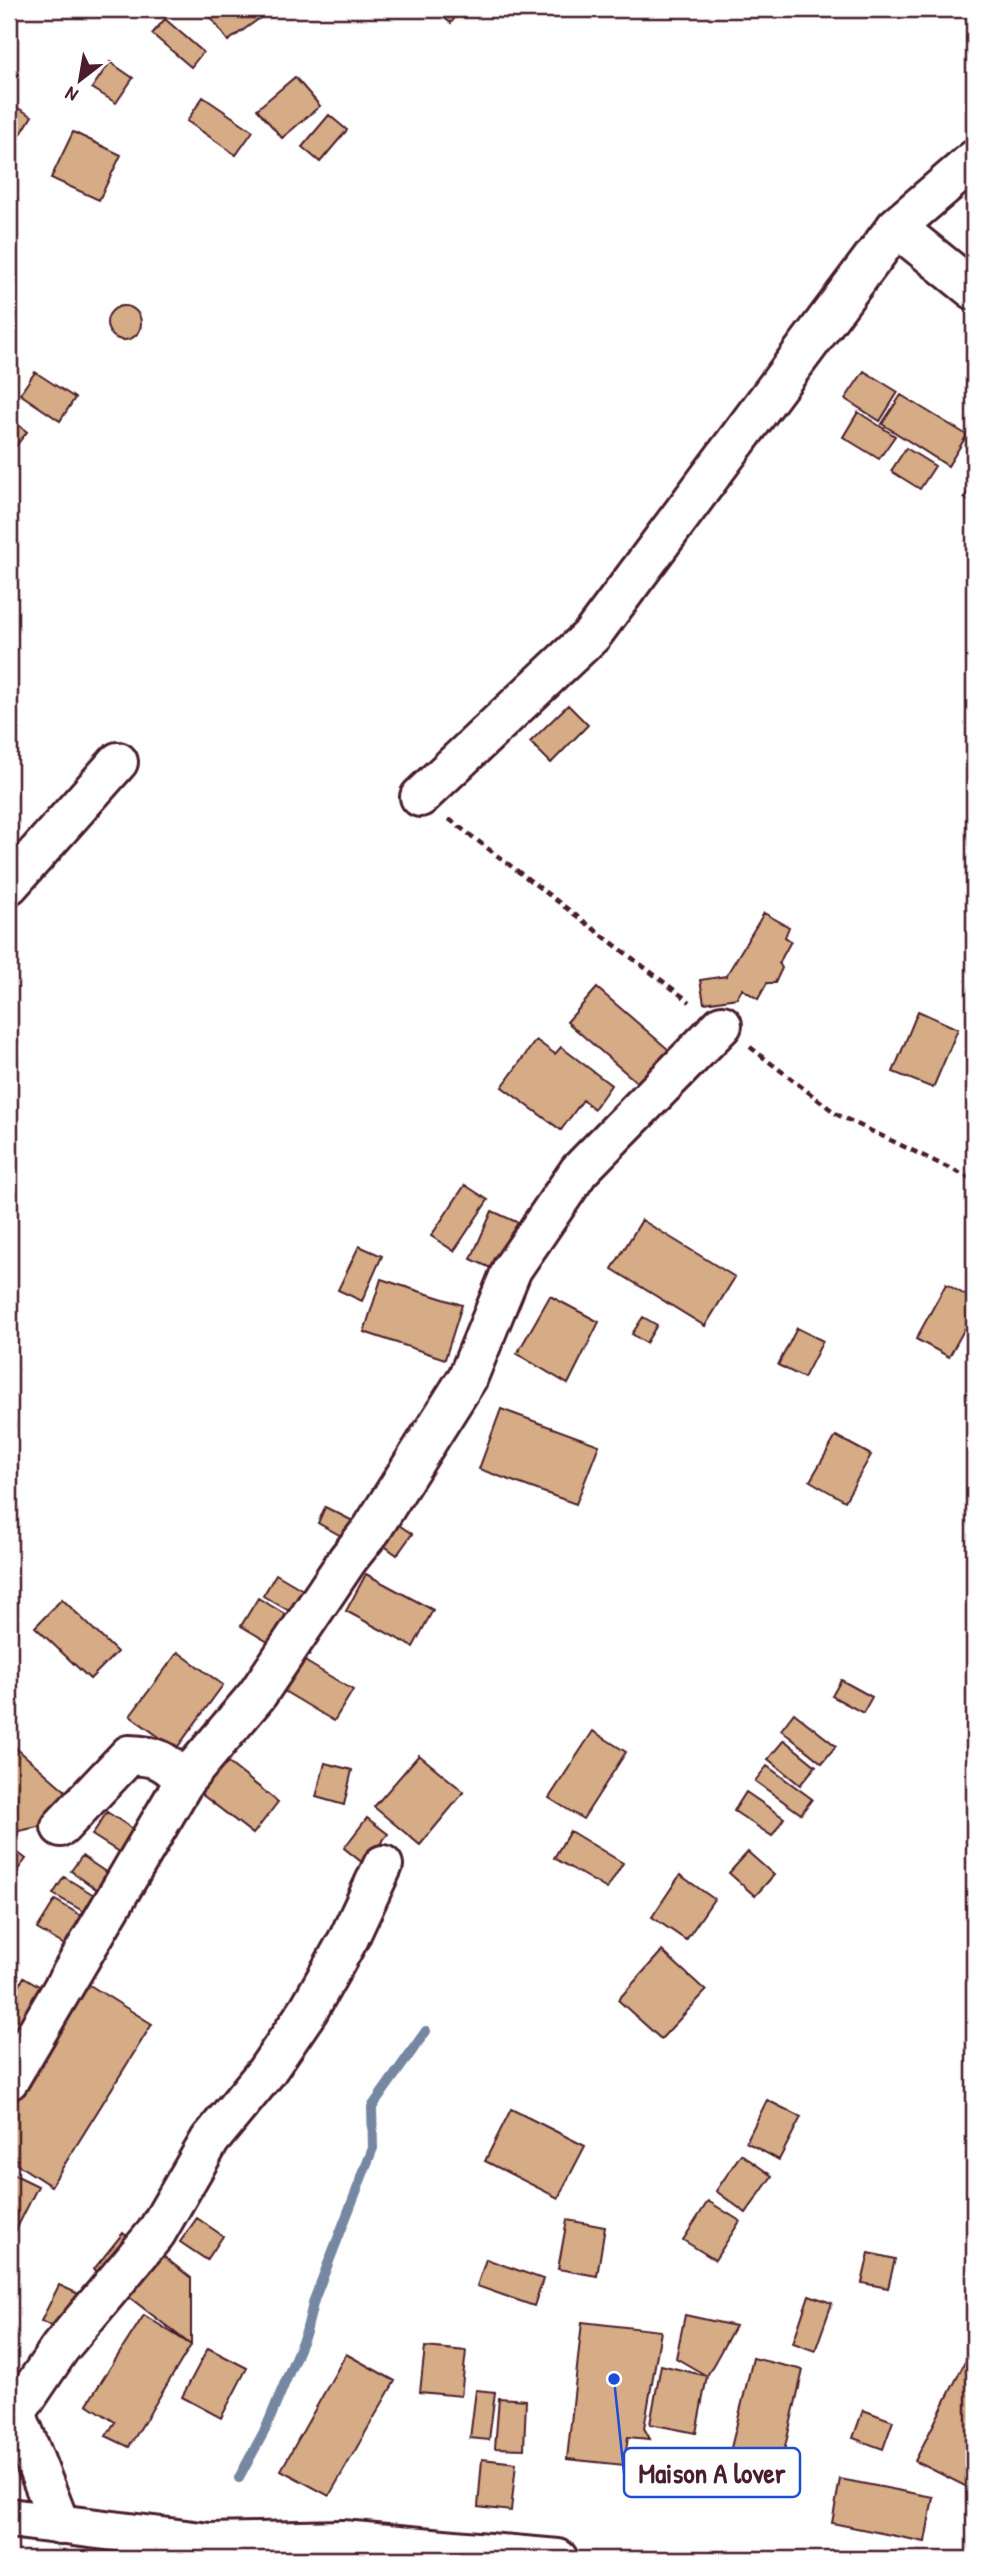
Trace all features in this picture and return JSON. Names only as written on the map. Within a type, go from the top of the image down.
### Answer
[{"type":"street","points":[[420,797],[592,635],[896,227],[974,160]]},
{"type":"street","points":[[896,227],[974,290]]},
{"type":"street","points":[[9,885],[118,762]]},
{"type":"street","points":[[9,2080],[185,1780],[257,1695],[348,1559],[372,1529],[468,1377],[512,1269],[579,1171],[722,1025]]},
{"type":"street","points":[[61,1827],[129,1755],[155,1756],[168,1763],[185,1780]]},
{"type":"street","points":[[60,2525],[16,2413],[60,2348],[156,2233],[210,2140],[266,2072],[309,2009],[349,1938],[383,1865]]},
{"type":"street","points":[[9,2518],[204,2551],[336,2549],[558,2559]]},
{"type":"building","points":[[205,9],[253,9],[260,18],[228,41]]},
{"type":"building","points":[[442,9],[461,9],[451,23],[439,14]]},
{"type":"building","points":[[165,19],[203,52],[191,67],[152,34]]},
{"type":"building","points":[[110,62],[133,78],[116,103],[92,88]]},
{"type":"building","points":[[295,77],[320,106],[282,138],[257,109]]},
{"type":"building","points":[[203,97],[253,131],[236,155],[187,121]]},
{"type":"building","points":[[9,103],[32,116],[18,139],[9,134]]},
{"type":"building","points":[[329,115],[347,130],[320,162],[302,147]]},
{"type":"building","points":[[73,132],[121,155],[99,200],[51,178]]},
{"type":"building","points":[[9,134],[18,140],[9,154]]},
{"type":"building","points":[[9,215],[16,221],[9,232]]},
{"type":"building","points":[[124,306],[136,311],[141,323],[136,335],[124,340],[112,335],[107,323],[112,311]]},
{"type":"building","points":[[864,371],[898,392],[880,421],[845,399]]},
{"type":"building","points":[[35,372],[75,398],[60,421],[20,394]]},
{"type":"building","points":[[901,395],[967,435],[948,466],[882,424]]},
{"type":"building","points":[[858,412],[895,436],[879,459],[843,437]]},
{"type":"building","points":[[9,417],[27,432],[15,447],[9,442]]},
{"type":"building","points":[[906,448],[935,466],[920,489],[891,471]]},
{"type":"building","points":[[974,481],[974,504],[964,498]]},
{"type":"building","points":[[568,705],[588,725],[551,763],[530,742]]},
{"type":"building","points":[[764,913],[789,927],[785,937],[791,941],[779,963],[782,968],[775,983],[767,983],[758,999],[742,989],[737,998],[704,1003],[700,980],[726,976]]},
{"type":"building","points":[[597,988],[676,1056],[646,1090],[567,1022]]},
{"type":"building","points":[[918,1011],[958,1029],[933,1088],[893,1072]]},
{"type":"building","points":[[536,1040],[555,1054],[561,1047],[611,1085],[594,1109],[583,1100],[561,1130],[502,1087]]},
{"type":"building","points":[[465,1185],[488,1200],[454,1251],[431,1236]]},
{"type":"building","points":[[492,1211],[519,1223],[497,1271],[471,1259]]},
{"type":"building","points":[[642,1220],[735,1277],[705,1326],[612,1269]]},
{"type":"building","points":[[359,1246],[382,1256],[362,1301],[338,1290]]},
{"type":"building","points":[[381,1279],[462,1305],[445,1359],[364,1332]]},
{"type":"building","points":[[946,1284],[974,1300],[974,1312],[949,1357],[916,1339]]},
{"type":"building","points":[[550,1296],[599,1322],[568,1384],[517,1354]]},
{"type":"building","points":[[643,1317],[657,1325],[646,1343],[632,1334]]},
{"type":"building","points":[[797,1328],[823,1341],[804,1378],[778,1365]]},
{"type":"building","points":[[501,1409],[599,1445],[576,1504],[479,1469]]},
{"type":"building","points":[[836,1436],[871,1455],[845,1501],[810,1481]]},
{"type":"building","points":[[325,1507],[353,1521],[343,1537],[318,1523]]},
{"type":"building","points":[[393,1521],[412,1534],[397,1555],[379,1542]]},
{"type":"building","points":[[276,1574],[303,1590],[291,1612],[263,1596]]},
{"type":"building","points":[[366,1574],[433,1610],[413,1647],[346,1611]]},
{"type":"building","points":[[258,1598],[290,1617],[273,1645],[241,1626]]},
{"type":"building","points":[[62,1599],[117,1652],[90,1679],[35,1627]]},
{"type":"building","points":[[178,1652],[223,1685],[176,1749],[130,1716]]},
{"type":"building","points":[[303,1660],[353,1690],[334,1721],[284,1691]]},
{"type":"building","points":[[841,1680],[872,1697],[863,1713],[832,1696]]},
{"type":"building","points":[[794,1713],[836,1746],[822,1763],[781,1730]]},
{"type":"building","points":[[593,1731],[626,1752],[583,1819],[549,1798]]},
{"type":"building","points":[[784,1740],[816,1766],[800,1785],[768,1759]]},
{"type":"building","points":[[9,1742],[68,1793],[38,1827],[9,1833]]},
{"type":"building","points":[[419,1755],[464,1792],[420,1845],[374,1807]]},
{"type":"building","points":[[225,1760],[278,1802],[253,1834],[200,1793]]},
{"type":"building","points":[[325,1763],[352,1770],[344,1805],[316,1797]]},
{"type":"building","points":[[767,1766],[812,1799],[801,1814],[755,1781]]},
{"type":"building","points":[[746,1792],[784,1818],[772,1836],[734,1811]]},
{"type":"building","points":[[107,1812],[144,1836],[130,1859],[92,1835]]},
{"type":"building","points":[[367,1818],[388,1834],[364,1864],[344,1848]]},
{"type":"building","points":[[570,1831],[623,1863],[607,1889],[554,1858]]},
{"type":"building","points":[[9,1846],[26,1859],[9,1881]]},
{"type":"building","points":[[748,1852],[774,1875],[755,1896],[729,1873]]},
{"type":"building","points":[[82,1856],[110,1875],[99,1891],[71,1871]]},
{"type":"building","points":[[680,1875],[714,1899],[686,1940],[652,1917]]},
{"type":"building","points":[[64,1877],[106,1902],[97,1919],[53,1894]]},
{"type":"building","points":[[55,1900],[92,1922],[75,1951],[37,1929]]},
{"type":"building","points":[[662,1951],[706,1991],[661,2039],[618,2000]]},
{"type":"building","points":[[24,1977],[51,1993],[9,2056],[9,2003]]},
{"type":"building","points":[[88,1984],[152,2024],[51,2186],[9,2159],[9,2110]]},
{"type":"building","points":[[767,2100],[801,2117],[779,2160],[746,2142]]},
{"type":"building","points":[[511,2109],[585,2146],[558,2198],[485,2161]]},
{"type":"building","points":[[741,2154],[772,2176],[746,2213],[716,2191]]},
{"type":"building","points":[[9,2172],[38,2186],[15,2232],[9,2229]]},
{"type":"building","points":[[708,2201],[740,2221],[715,2260],[683,2240]]},
{"type":"building","points":[[197,2218],[223,2236],[207,2260],[180,2242]]},
{"type":"building","points":[[567,2220],[605,2227],[597,2276],[558,2269]]},
{"type":"building","points":[[123,2233],[140,2247],[111,2283],[94,2269]]},
{"type":"building","points":[[153,2248],[191,2278],[191,2345],[120,2290]]},
{"type":"building","points":[[869,2253],[895,2259],[888,2288],[862,2283]]},
{"type":"building","points":[[486,2259],[543,2279],[534,2306],[477,2286]]},
{"type":"building","points":[[59,2285],[83,2296],[65,2333],[41,2321]]},
{"type":"building","points":[[809,2295],[832,2303],[815,2351],[793,2343]]},
{"type":"building","points":[[144,2315],[191,2345],[129,2447],[106,2436],[115,2422],[87,2404]]},
{"type":"building","points":[[685,2315],[735,2326],[707,2376],[676,2358]]},
{"type":"building","points":[[582,2322],[661,2331],[644,2428],[650,2439],[628,2437],[624,2465],[567,2459]]},
{"type":"building","points":[[425,2347],[466,2351],[461,2396],[420,2392]]},
{"type":"building","points":[[974,2347],[973,2490],[915,2461]]},
{"type":"building","points":[[208,2348],[247,2368],[221,2418],[182,2397]]},
{"type":"building","points":[[346,2354],[395,2381],[329,2496],[281,2470]]},
{"type":"building","points":[[753,2358],[803,2370],[781,2464],[730,2452]]},
{"type":"building","points":[[661,2365],[707,2376],[696,2433],[650,2424]]},
{"type":"building","points":[[476,2390],[495,2392],[489,2440],[470,2438]]},
{"type":"building","points":[[499,2398],[526,2400],[524,2449],[495,2448]]},
{"type":"building","points":[[863,2410],[893,2421],[883,2449],[853,2438]]},
{"type":"building","points":[[482,2459],[516,2463],[511,2511],[478,2507]]},
{"type":"building","points":[[840,2479],[933,2497],[925,2542],[832,2523]]},
{"type":"waterway","points":[[239,2478],[266,2428],[306,2332],[314,2300],[373,2148],[372,2107],[426,2031]]},
{"type":"place","name":"Maison A lover","points":[[614,2379]]}]
